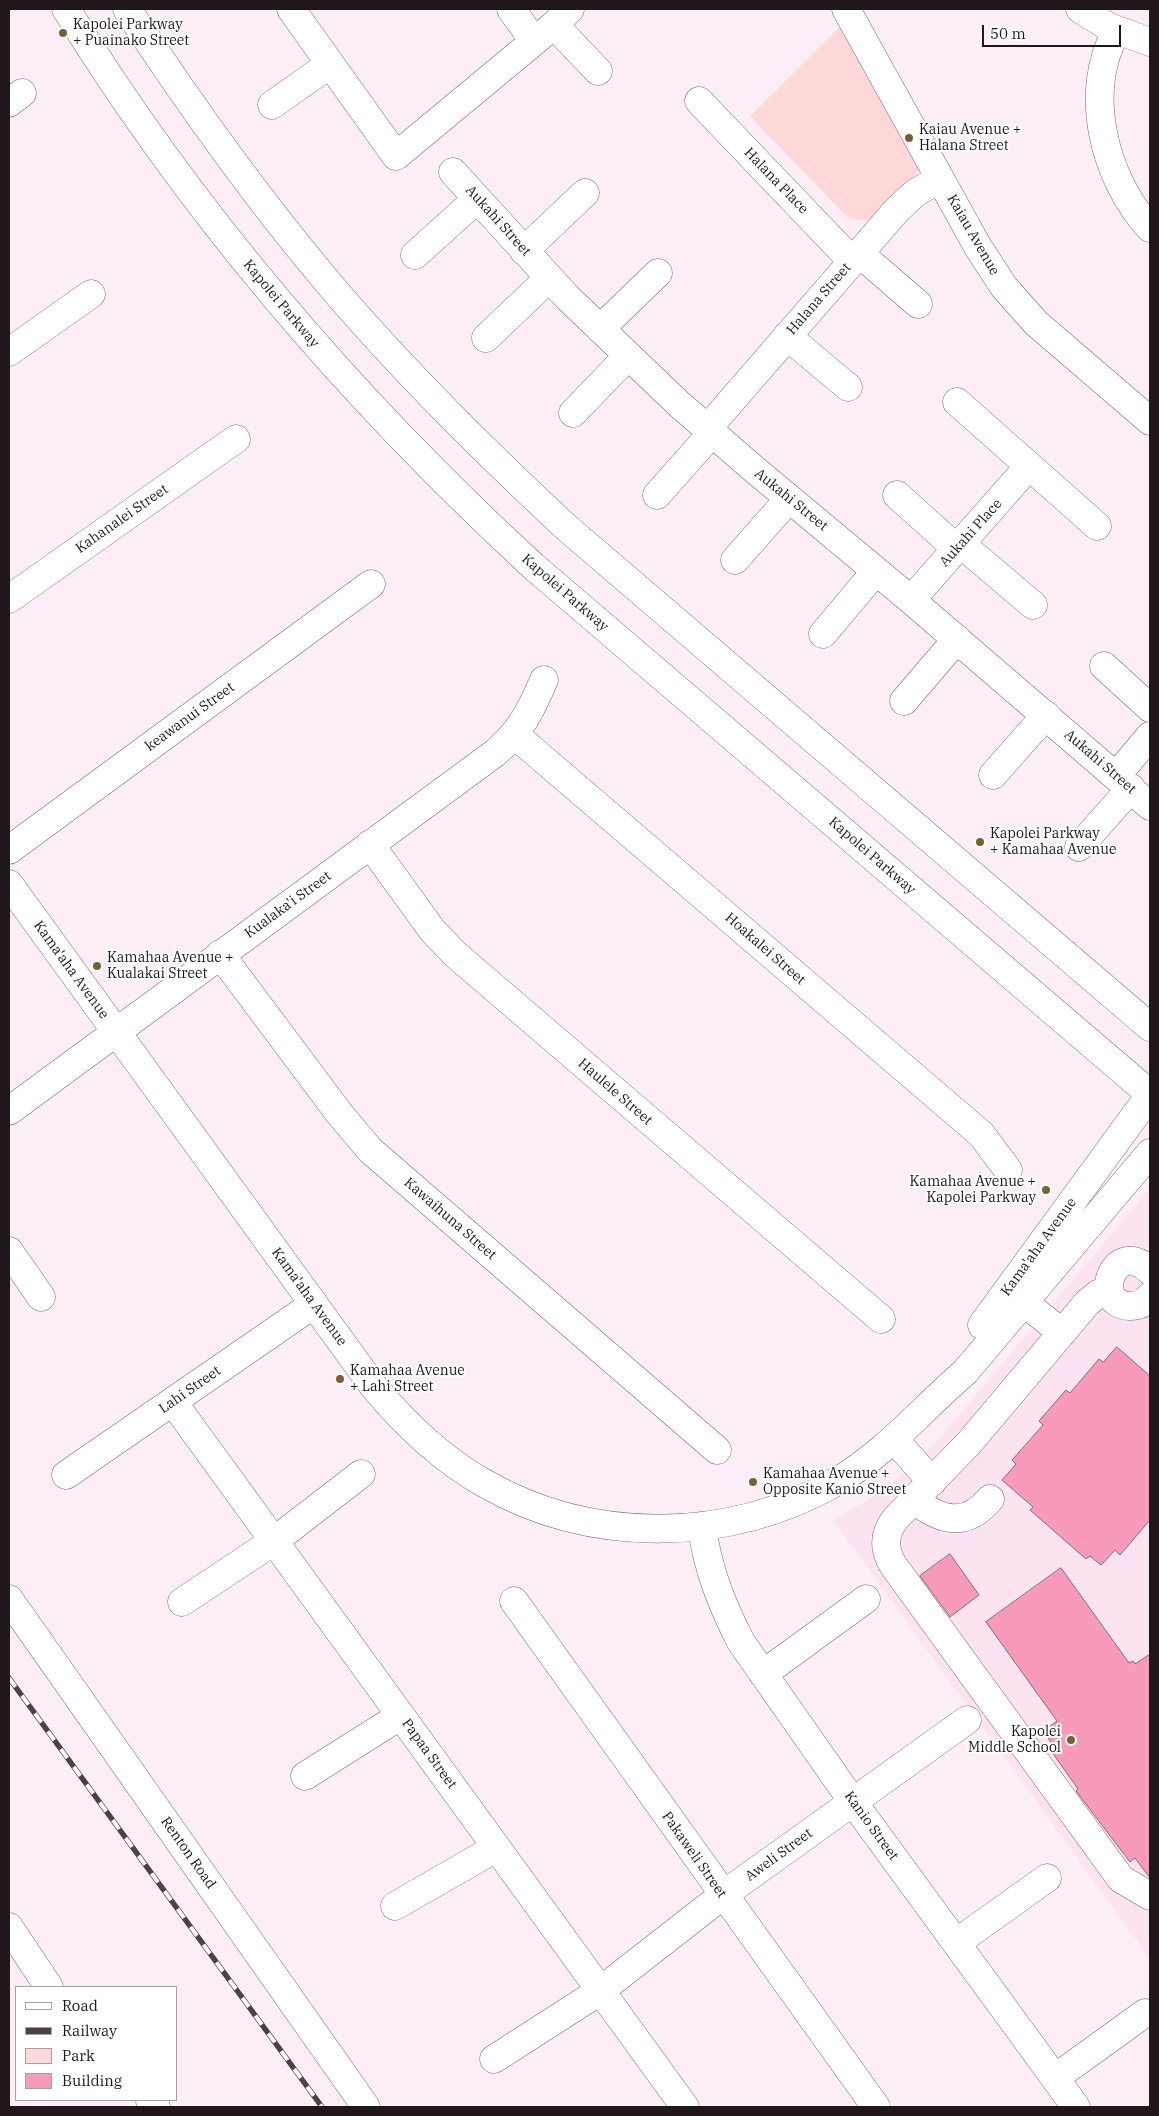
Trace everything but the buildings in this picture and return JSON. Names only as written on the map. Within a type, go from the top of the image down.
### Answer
[{"type":"street","name":"Kapolei Parkway","points":[[66,9],[126,102],[177,174],[231,244],[293,320],[405,444],[533,566],[1150,1095]]},
{"type":"street","points":[[127,9],[168,72],[219,143],[326,279],[383,345],[503,469],[567,528],[1150,1027]]},
{"type":"street","points":[[291,9],[396,156],[553,25]]},
{"type":"street","points":[[511,9],[553,25],[598,71]]},
{"type":"street","name":"Kaiau Avenue","points":[[846,9],[986,261],[1019,306],[1053,339],[1150,421]]},
{"type":"street","points":[[1080,9],[1116,30],[1150,42]]},
{"type":"street","points":[[1116,30],[1107,51],[1100,80],[1100,106],[1103,130],[1111,160],[1124,192],[1150,228]]},
{"type":"street","points":[[272,105],[330,64]]},
{"type":"street","name":"Halana Place","points":[[699,101],[856,257],[918,304]]},
{"type":"street","name":"Aukahi Street","points":[[453,172],[549,278],[627,357],[709,431],[912,600],[1132,790]]},
{"type":"street","name":"Halana Street","points":[[657,495],[787,336],[900,206],[927,185],[940,178]]},
{"type":"street","points":[[524,251],[585,192]]},
{"type":"street","points":[[415,255],[478,200]]},
{"type":"street","points":[[600,329],[658,273]]},
{"type":"street","points":[[486,338],[549,278]]},
{"type":"street","points":[[9,352],[91,294]]},
{"type":"street","points":[[787,336],[848,387]]},
{"type":"street","points":[[572,413],[627,357]]},
{"type":"street","points":[[956,402],[1097,526]]},
{"type":"street","name":"Kahanalei Street","points":[[9,599],[236,439]]},
{"type":"street","name":"Aukahi Place","points":[[912,600],[1030,466]]},
{"type":"street","points":[[897,496],[1033,605]]},
{"type":"street","points":[[735,560],[789,499]]},
{"type":"street","points":[[823,634],[876,571]]},
{"type":"street","name":"keawanui Street","points":[[9,850],[371,584]]},
{"type":"street","points":[[904,701],[957,639]]},
{"type":"street","points":[[1104,666],[1150,708]]},
{"type":"street","name":"Kualaka'i Street","points":[[9,1111],[115,1031],[495,753],[514,735],[530,712],[544,680]]},
{"type":"street","points":[[993,775],[1046,715]]},
{"type":"street","name":"Hoakalei Street","points":[[514,735],[980,1134],[1008,1170]]},
{"type":"street","points":[[1079,847],[1132,790],[1150,736]]},
{"type":"street","name":"Haulele Street","points":[[370,844],[432,930],[456,955],[881,1319]]},
{"type":"street","name":"Kama'aha Avenue","points":[[9,884],[393,1410],[436,1450],[485,1484],[539,1508],[596,1524],[656,1529],[702,1526],[749,1518],[808,1496],[862,1465],[894,1439],[931,1401],[965,1372],[1150,1095]]},
{"type":"street","name":"Kawaihuna Street","points":[[220,954],[339,1114],[370,1150],[716,1450]]},
{"type":"street","name":"Kama'aha Avenue","points":[[1016,1296],[1150,1153]]},
{"type":"street","points":[[9,1251],[41,1298]]},
{"type":"street","points":[[1150,1271],[1138,1262],[1122,1263],[1111,1273],[1109,1289],[1118,1302],[1125,1306],[1140,1305],[1150,1296]]},
{"type":"street","points":[[1109,1289],[1092,1298],[969,1443],[896,1518],[886,1536],[886,1546],[893,1565],[1121,1879],[1150,1896]]},
{"type":"street","points":[[1016,1296],[1062,1333]]},
{"type":"street","name":"Lahi Street","points":[[66,1475],[314,1304]]},
{"type":"street","name":"Papaa Street","points":[[173,1402],[684,2107]]},
{"type":"street","points":[[894,1439],[935,1515],[962,1518],[978,1511],[990,1499]]},
{"type":"street","points":[[182,1602],[274,1541],[361,1474]]},
{"type":"street","name":"Kanio Street","points":[[702,1526],[705,1552],[718,1595],[741,1642],[853,1802],[1076,2107]]},
{"type":"street","name":"Renton Road","points":[[9,1599],[366,2107]]},
{"type":"street","points":[[763,1674],[866,1599]]},
{"type":"street","name":"Pakaweli Street","points":[[514,1601],[876,2107]]},
{"type":"street","points":[[305,1776],[400,1716]]},
{"type":"street","name":"Aweli Street","points":[[494,2059],[600,1991],[723,1895],[967,1720]]},
{"type":"street","points":[[396,1906],[496,1848]]},
{"type":"street","points":[[956,1943],[1047,1878]]},
{"type":"street","points":[[14,1935],[48,1986]]},
{"type":"street","points":[[14,1935],[58,1986]]},
{"type":"street","points":[[1055,2078],[1145,2013]]},
{"type":"shaded area","name":"Kapolei Middle School","points":[[1150,1188],[1150,1959],[833,1520],[871,1498],[894,1481],[936,1442]]},
{"type":"green space","points":[[850,17],[921,168],[882,211],[871,219],[864,220],[853,219],[844,214],[750,116]]},
{"type":"railway","points":[[9,1678],[322,2107]]},
{"type":"place","name":"Kapolei Parkway + Puainako Street","points":[[63,33]]},
{"type":"place","name":"Kaiau Avenue + Halana Street","points":[[909,138]]},
{"type":"place","name":"Kapolei Parkway + Kamahaa Avenue","points":[[980,842]]},
{"type":"place","name":"Kamahaa Avenue + Kualakai Street","points":[[97,966]]},
{"type":"place","name":"Kamahaa Avenue + Kapolei Parkway","points":[[1046,1190]]},
{"type":"place","name":"Kamahaa Avenue + Lahi Street","points":[[340,1379]]},
{"type":"place","name":"Kamahaa Avenue + Opposite Kanio Street","points":[[753,1482]]},
{"type":"place","name":"Kapolei Middle School","points":[[1071,1740]]}]
